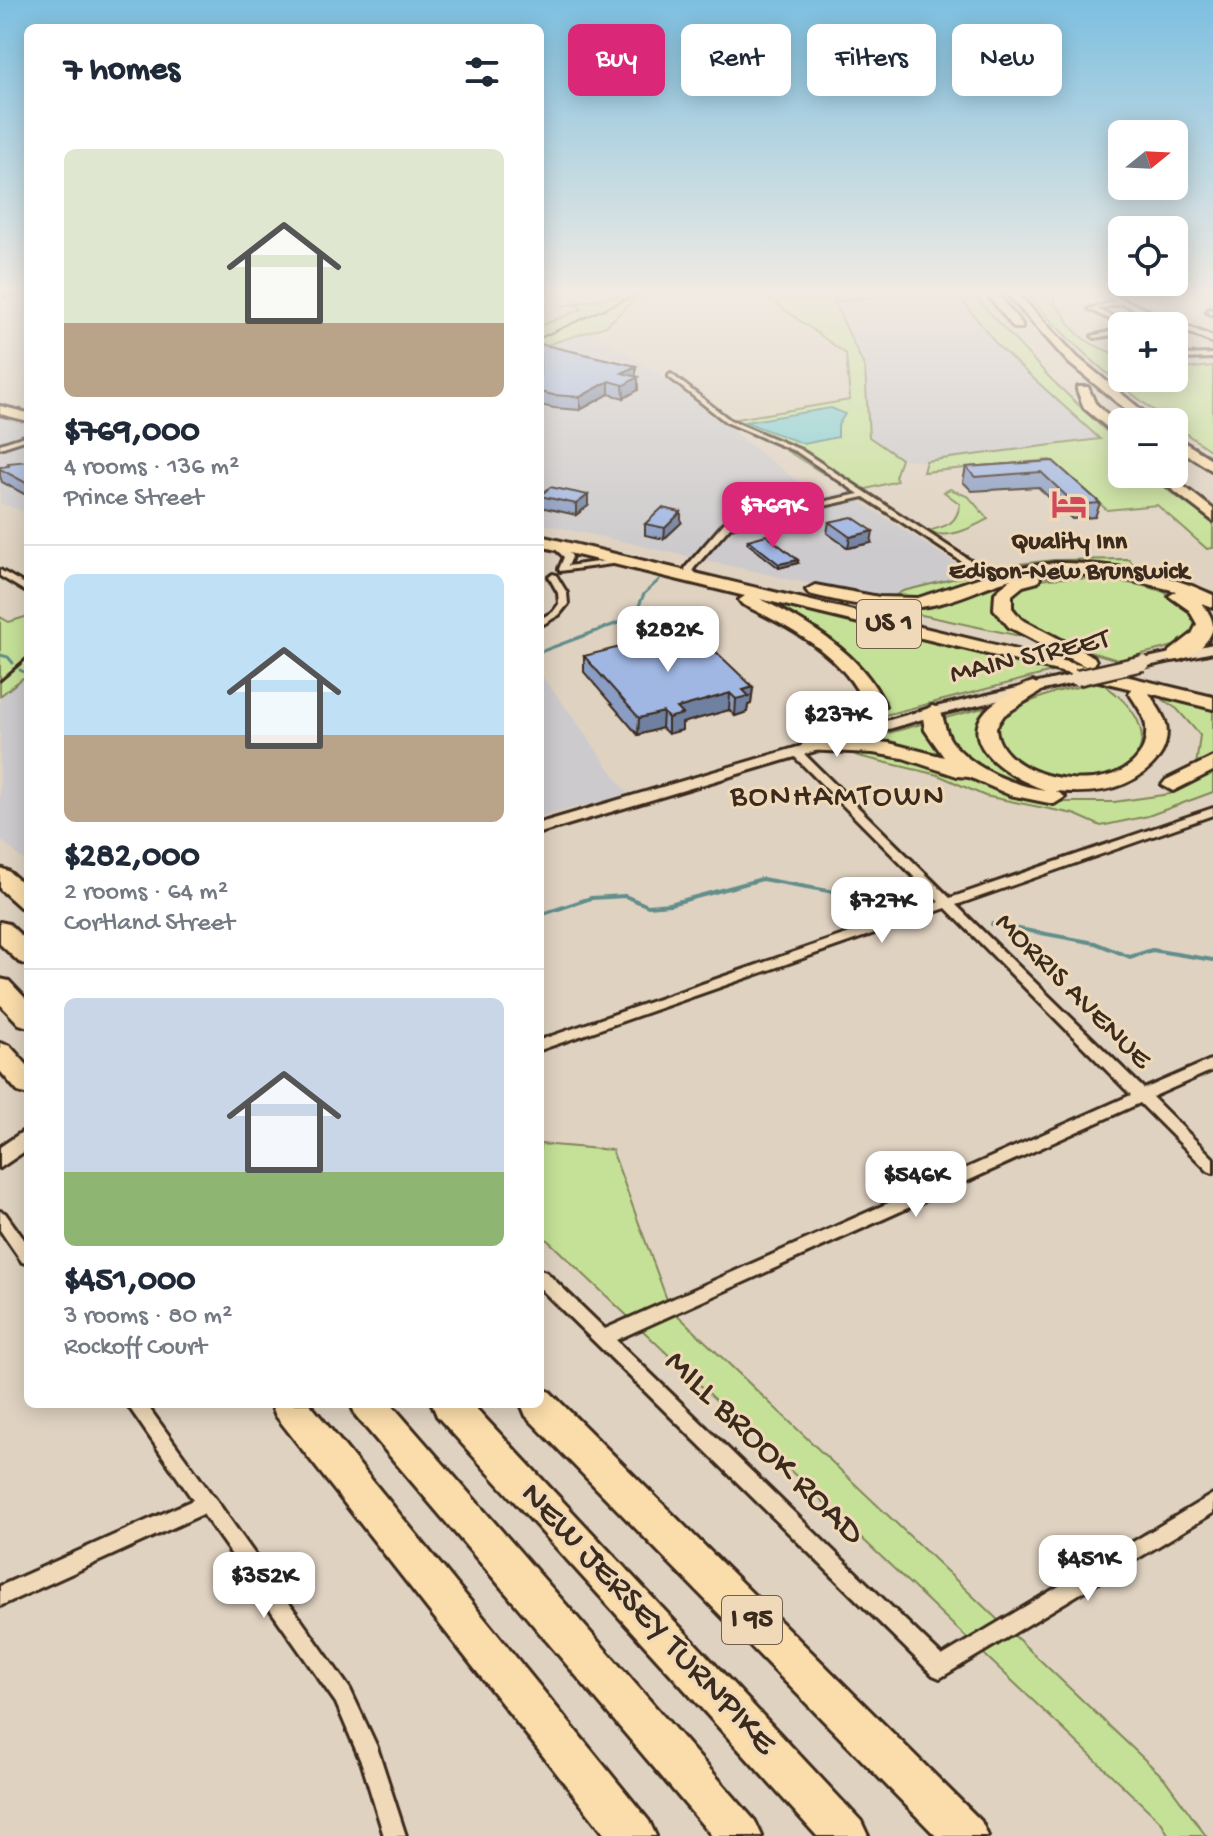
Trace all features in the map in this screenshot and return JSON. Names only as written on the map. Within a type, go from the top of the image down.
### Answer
[{"type":"highway","points":[[1097,380],[1132,408]]},
{"type":"highway","points":[[1108,410],[1079,386],[1089,405],[1108,423]]},
{"type":"highway","points":[[0,402],[24,408]]},
{"type":"highway","points":[[0,410],[24,416]]},
{"type":"highway","points":[[1188,450],[1213,467]]},
{"type":"highway","points":[[1188,468],[1213,485]]},
{"type":"highway","points":[[1177,488],[1213,516]]},
{"type":"highway","name":"US 1","points":[[544,533],[1213,703]]},
{"type":"highway","name":"US 1","points":[[548,543],[623,560],[791,590],[1082,669],[1213,691]]},
{"type":"highway","points":[[791,590],[807,588],[878,603],[909,604],[939,600],[1013,573],[1063,568],[1140,577],[1211,601]]},
{"type":"highway","points":[[696,574],[784,618],[827,647],[851,670],[870,694],[875,706],[853,734]]},
{"type":"highway","points":[[1082,669],[1015,623],[1003,609],[1004,593],[1026,579],[1066,575],[1125,580],[1162,590],[1196,607],[1206,624],[1200,637],[1176,656]]},
{"type":"highway","points":[[1109,677],[1178,718]]},
{"type":"highway","points":[[1033,688],[995,713],[986,731],[996,753],[1030,776],[1064,786],[1122,786],[1151,780],[1176,770],[1188,761],[1194,751]]},
{"type":"highway","points":[[932,712],[935,732],[946,749],[993,782]]},
{"type":"highway","points":[[803,749],[864,744],[900,748],[1044,797],[1140,793],[1184,780],[1213,763]]},
{"type":"highway","points":[[0,876],[24,897]]},
{"type":"highway","points":[[0,930],[24,952]]},
{"type":"highway","points":[[0,988],[24,1013]]},
{"type":"highway","points":[[0,1053],[24,1080]]},
{"type":"highway","points":[[291,1408],[634,1836]]},
{"type":"highway","name":"NEW JERSEY TURNPIKE","points":[[371,1408],[740,1836]]},
{"type":"highway","name":"NEW JERSEY TURNPIKE","points":[[453,1408],[846,1836]]},
{"type":"highway","name":"I 95","points":[[542,1408],[966,1836]]},
{"type":"main road","name":"MAIN STREET","points":[[544,827],[853,734],[1033,688],[1082,669],[1143,663],[1213,648]]},
{"type":"main road","points":[[0,1159],[24,1140]]},
{"type":"street","points":[[676,380],[728,421],[799,451],[973,565]]},
{"type":"street","points":[[0,444],[24,435]]},
{"type":"street","points":[[696,574],[727,525],[863,495]]},
{"type":"street","points":[[544,580],[563,569],[568,557],[548,543]]},
{"type":"street","points":[[563,569],[623,560]]},
{"type":"street","points":[[0,572],[24,587]]},
{"type":"street","points":[[544,621],[559,613],[564,605],[562,590],[553,577]]},
{"type":"street","name":"MORRIS AVENUE","points":[[803,749],[946,904],[1213,1167]]},
{"type":"street","points":[[544,1044],[1213,811]]},
{"type":"street","points":[[603,1338],[1213,1064]]},
{"type":"street","points":[[3,1226],[24,1252]]},
{"type":"street","name":"MILL BROOK ROAD","points":[[544,1281],[940,1668],[1213,1503]]},
{"type":"street","points":[[139,1408],[343,1696],[375,1765],[395,1836]]},
{"type":"street","points":[[0,1596],[208,1503]]},
{"type":"shaded area","points":[[544,380],[666,380],[819,498],[845,492],[972,574],[903,591],[886,601],[544,524]]},
{"type":"shaded area","points":[[866,380],[1035,380],[1101,440],[926,461],[901,459],[869,437]]},
{"type":"shaded area","points":[[0,414],[24,420],[24,512],[0,503]]},
{"type":"shaded area","points":[[24,678],[24,860],[0,839],[0,696]]},
{"type":"shaded area","points":[[544,679],[570,713],[628,795],[544,815]]},
{"type":"green space","points":[[848,380],[866,380],[869,437],[901,459],[895,477],[897,481],[863,490],[833,472],[824,474],[736,419],[850,400]]},
{"type":"green space","points":[[1035,380],[1052,380],[1108,433],[1108,488],[1166,488],[1213,522],[1213,548],[1207,549],[1157,505],[1107,510],[1050,460],[923,472],[926,461],[1100,439]]},
{"type":"green space","points":[[1188,380],[1213,380],[1213,452],[1188,435],[1188,408],[1150,408],[1130,392],[1188,392]]},
{"type":"green space","points":[[950,489],[969,497],[988,519],[951,534],[928,531],[945,526],[956,516],[960,504],[944,492]]},
{"type":"green space","points":[[1129,559],[1136,568],[1213,592],[1213,597],[1119,569],[1039,566],[930,598],[886,601],[903,591],[1010,565],[1054,560]]},
{"type":"green space","points":[[1015,578],[994,597],[999,618],[1029,638],[875,605],[935,603]]},
{"type":"green space","points":[[1075,578],[1133,584],[1162,591],[1185,604],[1200,625],[1191,639],[1178,645],[1118,660],[1060,643],[1014,616],[1008,599],[1021,586],[1038,580]]},
{"type":"green space","points":[[757,599],[1052,672],[881,716],[886,701],[844,654]]},
{"type":"green space","points":[[0,617],[9,622],[24,617],[24,679],[0,696]]},
{"type":"green space","points":[[1100,682],[1131,710],[1142,735],[1136,756],[1118,772],[1092,781],[1062,783],[1032,774],[1004,753],[993,734],[1001,713],[1055,692]]},
{"type":"green space","points":[[1159,697],[1213,710],[1213,755],[1196,766],[1200,735],[1177,709]]},
{"type":"green space","points":[[995,705],[978,725],[983,750],[1021,778],[1054,791],[1002,778],[984,770],[955,750],[945,736],[941,719]]},
{"type":"green space","points":[[925,723],[934,745],[965,769],[914,748],[867,739]]},
{"type":"green space","points":[[845,750],[893,753],[1042,802],[1114,802],[1170,794],[1213,771],[1213,792],[1148,816],[1101,826],[1074,814],[985,796],[938,775],[858,756]]},
{"type":"green space","points":[[544,1144],[612,1150],[670,1308],[1164,1778],[1206,1836],[1169,1836],[1162,1823],[544,1237]]},
{"type":"water","points":[[831,408],[845,414],[838,425],[838,437],[804,444],[745,422]]},
{"type":"building","points":[[544,380],[633,380],[624,385],[609,381],[580,397],[544,393]]},
{"type":"building","points":[[24,461],[24,482],[0,469],[9,466],[8,463]]},
{"type":"building","points":[[1053,461],[1100,503],[1076,505],[1041,472],[975,477],[966,467]]},
{"type":"building","points":[[550,487],[588,495],[576,504],[544,497]]},
{"type":"building","points":[[662,508],[681,512],[665,528],[645,524]]},
{"type":"building","points":[[852,517],[873,531],[850,537],[829,522]]},
{"type":"building","points":[[766,535],[798,560],[779,564],[748,540]]},
{"type":"building","points":[[692,629],[753,687],[743,690],[749,696],[736,699],[730,693],[677,708],[683,714],[668,718],[663,712],[639,718],[584,656]]},
{"type":"waterway","points":[[544,651],[634,617],[644,594],[659,580]]},
{"type":"waterway","points":[[0,655],[8,657],[13,663]]},
{"type":"waterway","points":[[20,670],[24,672]]},
{"type":"waterway","points":[[544,914],[591,898],[625,896],[648,906],[670,904],[762,879],[862,897]]},
{"type":"waterway","points":[[992,924],[1095,943],[1130,957],[1152,950],[1213,960]]},
{"type":"railway","points":[[0,681],[24,660]]},
{"type":"place","name":"Quality Inn Edison-New Brunswick","points":[[1069,504]]},
{"type":"district","name":"BONHAMTOWN","points":[[838,798]]}]
